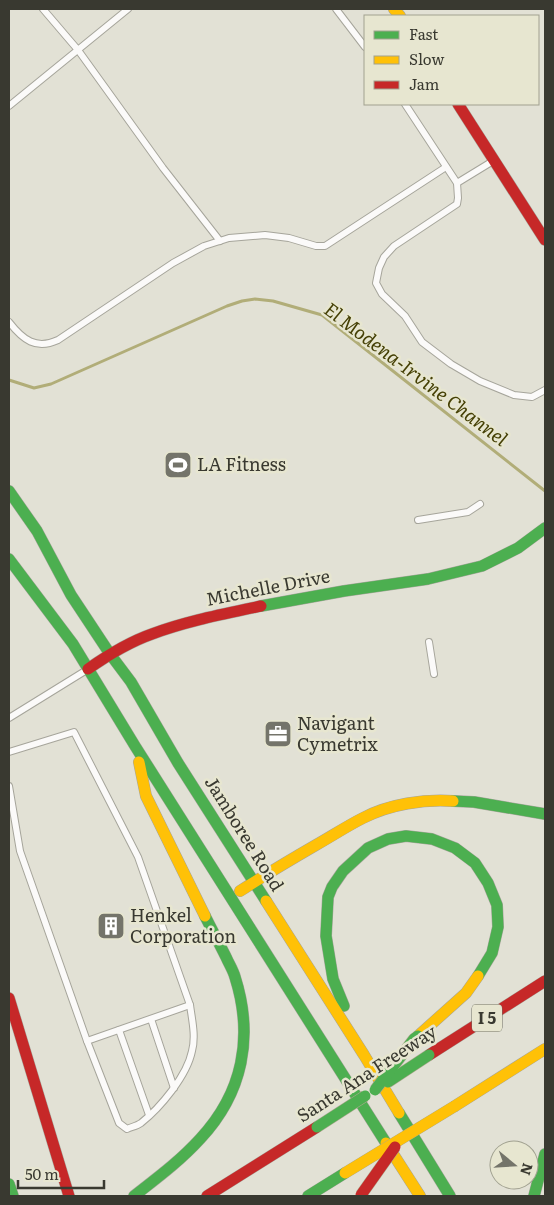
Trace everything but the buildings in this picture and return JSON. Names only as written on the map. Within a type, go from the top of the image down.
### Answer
[{"type":"main road","points":[[459,105],[545,240]]},
{"type":"main road","name":"Jamboree Road","points":[[9,491],[36,531],[71,595],[131,682],[178,763],[364,1055],[450,1196]]},
{"type":"main road","name":"Michelle Drive","points":[[88,669],[110,654],[150,634],[217,615],[267,604],[428,579],[482,566],[518,548],[545,528]]},
{"type":"main road","points":[[34,548],[71,595]]},
{"type":"main road","points":[[9,559],[73,644],[135,746],[420,1196]]},
{"type":"main road","points":[[134,1196],[180,1159],[206,1134],[218,1118],[230,1097],[238,1074],[243,1054],[245,1030],[242,1004],[235,976],[146,796],[135,746]]},
{"type":"main road","points":[[230,897],[364,817],[388,808],[416,802],[442,800],[474,802],[545,814]]},
{"type":"main road","points":[[364,1055],[333,979],[326,936],[328,898],[332,887],[343,871],[368,848],[388,839],[406,836],[432,839],[455,848],[475,863],[488,883],[496,904],[498,927],[492,953],[466,993],[414,1039],[375,1090]]},
{"type":"main road","name":"Santa Ana Freeway","points":[[207,1196],[545,981]]},
{"type":"main road","points":[[9,998],[69,1196]]},
{"type":"main road","points":[[308,1196],[545,1049]]},
{"type":"main road","points":[[360,1196],[401,1140]]},
{"type":"main road","points":[[534,1196],[545,1154]]},
{"type":"main road","points":[[9,1184],[13,1196]]},
{"type":"lane","points":[[43,9],[78,50],[163,168],[220,241]]},
{"type":"lane","points":[[9,106],[128,9]]},
{"type":"lane","points":[[336,9],[364,46]]},
{"type":"lane","points":[[406,105],[457,183],[458,198],[457,204],[394,246],[384,257],[379,268],[376,283],[382,294],[405,316],[422,342],[451,364],[480,380],[514,395],[532,397],[545,390]]},
{"type":"lane","points":[[457,183],[494,160]]},
{"type":"lane","points":[[9,322],[18,334],[29,342],[38,344],[51,343],[173,263],[204,246],[229,238],[265,235],[289,238],[316,246],[325,246],[446,167]]},
{"type":"lane","points":[[418,520],[468,512],[480,504]]},
{"type":"lane","points":[[429,642],[434,674]]},
{"type":"lane","name":"Michelle Drive","points":[[9,718],[88,669]]},
{"type":"lane","points":[[9,752],[74,732],[138,857],[190,1005],[194,1038],[192,1053],[179,1080],[149,1115],[139,1124],[126,1129],[119,1123],[87,1041],[20,851],[9,786]]},
{"type":"lane","points":[[87,1041],[190,1005]]},
{"type":"lane","points":[[152,1019],[174,1088]]},
{"type":"lane","points":[[119,1030],[149,1115]]},
{"type":"waterway","name":"El Modena-Irvine Channel","points":[[9,380],[34,388],[51,384],[227,306],[255,299],[273,301],[322,315],[545,491]]},
{"type":"traffic: fast","points":[[9,491],[37,531],[71,595],[131,682],[178,763],[266,901]]},
{"type":"traffic: fast","points":[[261,606],[344,591],[428,579],[482,566],[518,548],[545,528]]},
{"type":"traffic: fast","points":[[9,559],[73,644],[135,746],[386,1143]]},
{"type":"traffic: fast","points":[[453,801],[474,802],[545,814]]},
{"type":"traffic: fast","points":[[344,1006],[333,979],[326,936],[328,897],[332,887],[343,871],[368,848],[388,839],[406,836],[432,839],[455,848],[475,863],[488,883],[497,905],[498,927],[492,953],[478,976]]},
{"type":"traffic: fast","points":[[134,1196],[184,1155],[215,1121],[235,1083],[241,1063],[244,1042],[241,999],[233,972],[205,916]]},
{"type":"traffic: fast","points":[[375,1090],[418,1036]]},
{"type":"traffic: fast","points":[[388,1082],[429,1055]]},
{"type":"traffic: fast","points":[[317,1127],[365,1096]]},
{"type":"traffic: fast","points":[[399,1113],[450,1196]]},
{"type":"traffic: fast","points":[[534,1196],[545,1154]]},
{"type":"traffic: fast","points":[[308,1196],[345,1173]]},
{"type":"traffic: fast","points":[[9,1184],[13,1196]]},
{"type":"traffic: slow","points":[[394,9],[399,15]]},
{"type":"traffic: slow","points":[[139,762],[146,796],[205,916]]},
{"type":"traffic: slow","points":[[240,891],[373,813],[407,804],[453,801]]},
{"type":"traffic: slow","points":[[266,901],[399,1113]]},
{"type":"traffic: slow","points":[[418,1036],[466,993],[478,976]]},
{"type":"traffic: slow","points":[[455,1106],[545,1049]]},
{"type":"traffic: slow","points":[[345,1173],[455,1106]]},
{"type":"traffic: slow","points":[[386,1143],[420,1196]]},
{"type":"traffic: jam","points":[[459,105],[545,240]]},
{"type":"traffic: jam","points":[[88,669],[119,649],[165,629],[261,606]]},
{"type":"traffic: jam","points":[[429,1055],[545,981]]},
{"type":"traffic: jam","points":[[9,998],[69,1196]]},
{"type":"traffic: jam","points":[[207,1196],[317,1127]]},
{"type":"traffic: jam","points":[[361,1195],[395,1147]]},
{"type":"place","name":"LA Fitness","points":[[178,465]]},
{"type":"place","name":"Navigant Cymetrix","points":[[278,734]]},
{"type":"place","name":"Henkel Corporation","points":[[111,926]]}]
